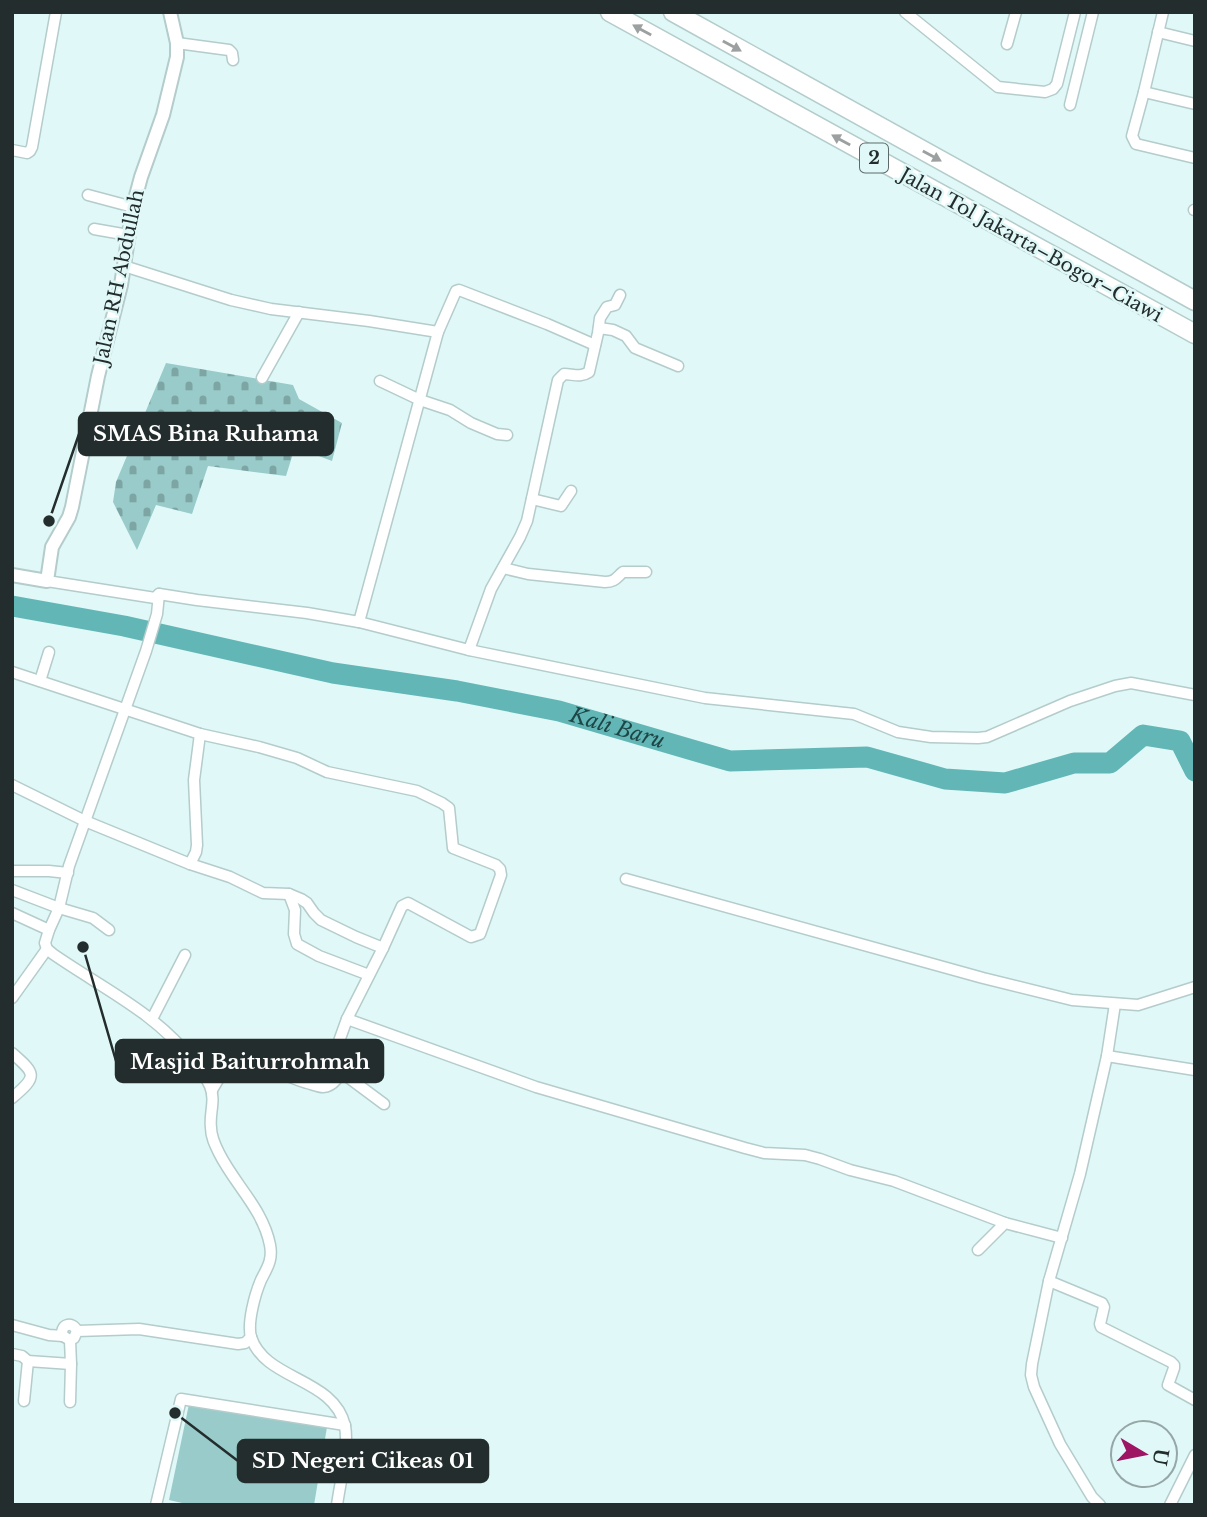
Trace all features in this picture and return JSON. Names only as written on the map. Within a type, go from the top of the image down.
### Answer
[{"type":"highway","name":"Jalan Tol Jakarta–Bogor–Ciawi","points":[[610,12],[1195,334]]},
{"type":"highway","name":"Jalan Tol Jakarta–Bogor–Ciawi","points":[[673,12],[1195,301]]},
{"type":"highway","points":[[1137,303],[1150,277]]},
{"type":"street","points":[[12,150],[27,153],[32,147],[56,12]]},
{"type":"street","name":"Jalan RH Abdullah","points":[[47,581],[52,547],[69,517],[77,490],[97,376],[121,285],[132,207],[163,115],[177,57],[177,43],[170,12]]},
{"type":"street","points":[[905,12],[998,87],[1037,93],[1053,89],[1060,78],[1075,12]]},
{"type":"street","points":[[1070,106],[1093,12]]},
{"type":"street","points":[[1163,12],[1132,136],[1136,144],[1195,158]]},
{"type":"street","points":[[1007,44],[1012,14]]},
{"type":"street","points":[[1158,32],[1195,41]]},
{"type":"street","points":[[177,43],[229,50],[233,60]]},
{"type":"street","points":[[1144,92],[1195,104]]},
{"type":"street","points":[[88,195],[132,207]]},
{"type":"street","points":[[94,229],[128,235]]},
{"type":"street","points":[[124,266],[231,300],[271,309],[438,332]]},
{"type":"street","points":[[359,622],[438,332],[456,291],[547,324],[595,345]]},
{"type":"street","points":[[469,650],[491,589],[524,528],[558,380],[564,374],[579,376],[589,372],[600,318],[607,307],[615,304],[620,295]]},
{"type":"street","points":[[262,378],[299,312]]},
{"type":"street","points":[[599,328],[626,336],[635,348],[678,366]]},
{"type":"street","points":[[380,381],[420,400],[450,410],[471,423],[497,434],[507,435]]},
{"type":"street","points":[[532,499],[558,507],[571,491]]},
{"type":"street","points":[[503,568],[528,574],[605,582],[616,580],[623,572],[646,572]]},
{"type":"street","points":[[12,575],[155,598],[159,594],[359,622],[469,650],[705,698],[855,714],[898,733],[931,737],[987,737],[1070,701],[1131,683],[1195,695]]},
{"type":"street","points":[[159,594],[157,614],[146,651],[69,866],[59,908],[45,943],[47,948],[70,966],[152,1019],[183,1048],[208,1082],[214,1105],[211,1129],[214,1144],[225,1165],[255,1207],[271,1248],[270,1264],[261,1280],[252,1311],[251,1337],[267,1361],[326,1395],[340,1412],[346,1435],[337,1505]]},
{"type":"street","points":[[40,681],[49,652]]},
{"type":"street","points":[[12,672],[200,734],[272,750],[327,772],[417,792],[449,808],[453,848],[496,864],[500,869],[501,875],[478,936],[471,937],[408,903],[402,906],[348,1020],[333,1058],[341,1067],[341,1072],[329,1085],[319,1086],[288,1078],[237,1057],[228,1063],[212,1090]]},
{"type":"street","points":[[190,864],[197,845],[194,780],[200,734]]},
{"type":"street","points":[[12,785],[85,821],[190,864],[230,877],[263,893],[289,894],[307,903],[321,920],[383,948]]},
{"type":"street","points":[[12,871],[68,873]]},
{"type":"street","points":[[626,879],[1072,1000],[1138,1005],[1195,986]]},
{"type":"street","points":[[12,890],[93,918],[109,930]]},
{"type":"street","points":[[289,894],[295,910],[294,934],[297,944],[319,956],[369,975]]},
{"type":"street","points":[[12,913],[49,930]]},
{"type":"street","points":[[12,998],[47,948]]},
{"type":"street","points":[[152,1019],[185,955]]},
{"type":"street","points":[[1100,1505],[1092,1497],[1060,1444],[1031,1375],[1049,1281],[1080,1174],[1107,1056],[1115,1004]]},
{"type":"street","points":[[348,1020],[536,1087],[764,1153],[820,1159],[894,1181],[1005,1223],[1062,1238]]},
{"type":"street","points":[[12,1053],[27,1065],[31,1078],[28,1085],[12,1098]]},
{"type":"street","points":[[1107,1056],[1195,1070]]},
{"type":"street","points":[[341,1072],[384,1104]]},
{"type":"street","points":[[978,1250],[1005,1223]]},
{"type":"street","points":[[1049,1281],[1104,1305],[1101,1327],[1171,1362],[1174,1367],[1167,1385],[1195,1400]]},
{"type":"street","points":[[12,1325],[49,1335],[70,1336],[139,1329],[238,1344],[251,1337]]},
{"type":"street","points":[[70,1336],[70,1402]]},
{"type":"street","points":[[12,1354],[22,1356],[28,1361],[71,1364]]},
{"type":"street","points":[[24,1401],[28,1361]]},
{"type":"street","points":[[156,1505],[181,1399],[345,1425]]},
{"type":"street","points":[[1170,1505],[1195,1455]]},
{"type":"green space","points":[[166,363],[293,385],[299,399],[342,423],[332,461],[295,447],[286,476],[208,466],[192,514],[156,505],[137,550],[113,502],[116,482]]},
{"type":"green space","points":[[189,1404],[327,1427],[314,1505],[191,1505],[169,1500]]},
{"type":"waterway","name":"Kali Baru","points":[[12,606],[124,626],[333,673],[457,691],[559,711],[730,761],[867,757],[945,779],[1005,783],[1074,763],[1110,763],[1143,735],[1180,741],[1195,771]]},
{"type":"place","name":"SMAS Bina Ruhama","points":[[49,521]]},
{"type":"place","name":"Masjid Baiturrohmah","points":[[83,947]]},
{"type":"place","name":"SD Negeri Cikeas 01","points":[[175,1413]]}]
